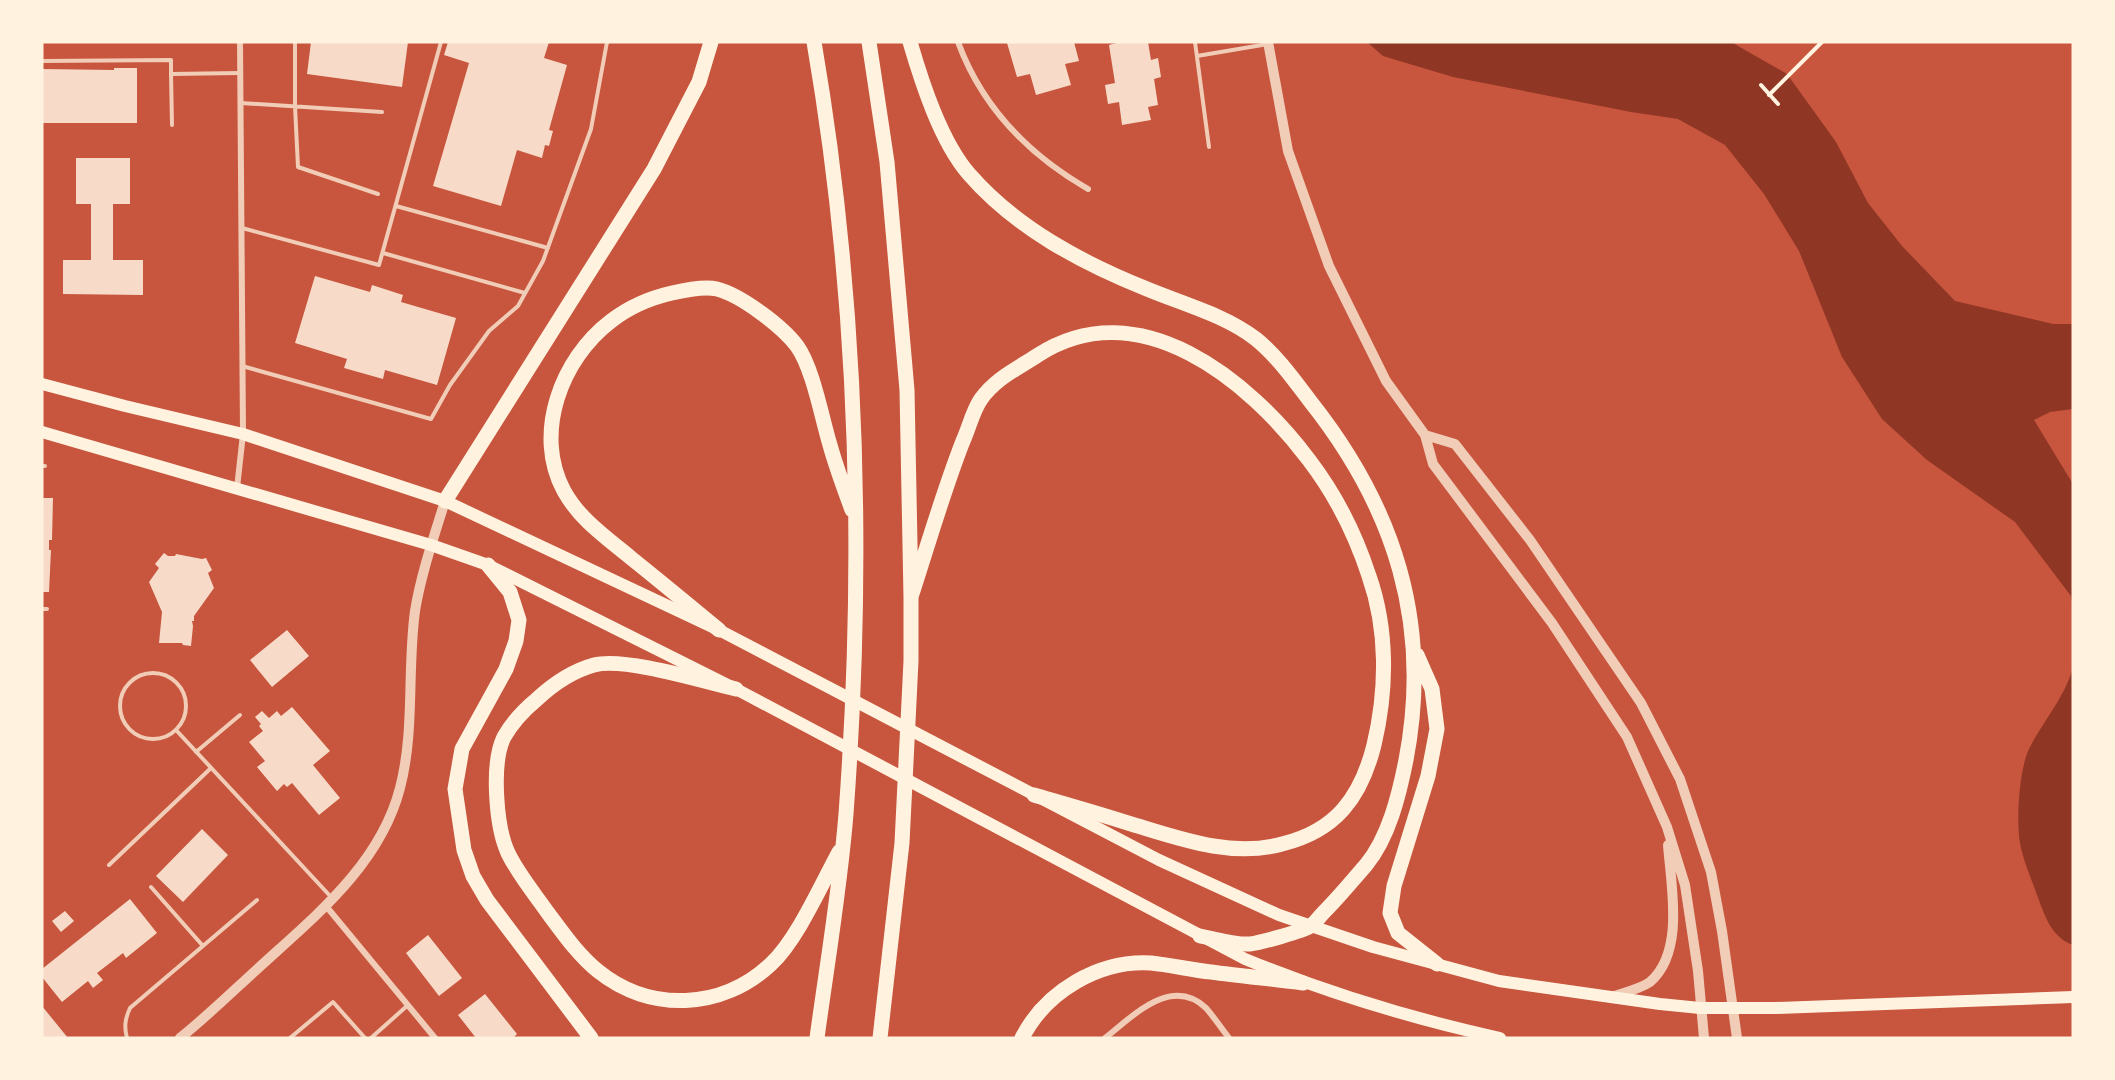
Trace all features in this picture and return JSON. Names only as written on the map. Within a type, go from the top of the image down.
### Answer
[{"type":"highway","points":[[445,501],[654,169],[699,82],[711,42]]},
{"type":"highway","points":[[814,42],[846,290],[855,414],[856,524],[855,628],[846,813],[816,1038]]},
{"type":"highway","points":[[869,42],[887,162],[907,390],[911,597],[911,662],[902,843],[880,1038]]},
{"type":"highway","points":[[910,42],[920,75],[948,143],[968,173],[1007,210],[1037,233],[1090,264],[1222,319],[1256,339],[1285,370],[1354,463],[1378,508],[1400,566],[1414,650],[1411,735],[1403,777],[1382,839],[1373,856],[1343,893],[1311,926],[1250,944],[1200,936]]},
{"type":"highway","points":[[719,630],[586,520],[576,510],[564,491],[557,474],[552,451],[551,429],[561,388],[575,361],[591,340],[610,322],[632,307],[655,297],[681,290],[707,288],[717,289],[746,303],[782,329],[799,348],[812,381],[830,446],[856,524]]},
{"type":"highway","points":[[911,597],[949,477],[980,400],[1006,373],[1048,349],[1071,339],[1094,333],[1124,332],[1166,342],[1233,382],[1286,431],[1311,462],[1328,489],[1357,544],[1370,579],[1379,614],[1383,651],[1383,688],[1378,725],[1369,762],[1352,800],[1337,817],[1316,833],[1281,845],[1253,849],[1222,848],[1185,840],[1034,795]]},
{"type":"highway","points":[[488,565],[510,592],[519,620],[516,641],[506,669],[462,749],[455,789],[464,850],[473,876],[487,900],[591,1038]]},
{"type":"highway","points":[[1414,650],[1432,688],[1437,729],[1428,776],[1394,886],[1390,913],[1398,933],[1437,964]]},
{"type":"highway","points":[[736,689],[627,664],[594,665],[554,684],[522,712],[503,739],[496,797],[500,830],[507,851],[519,873],[573,946],[597,971],[618,985],[642,995],[665,1001],[688,1002],[710,999],[728,992],[752,979],[771,964],[790,942],[843,844]]},
{"type":"highway","points":[[1023,1038],[1039,1013],[1057,995],[1088,975],[1122,964],[1151,963],[1303,983]]},
{"type":"main road","points":[[42,384],[243,434],[445,501],[719,630],[1159,860],[1279,915],[1373,947],[1499,981],[1700,1008],[1776,1008],[2070,997]]},
{"type":"main road","points":[[42,432],[431,545],[488,565],[736,689],[1245,958],[1303,983],[1356,1001],[1436,1024],[1500,1038]]},
{"type":"street","points":[[236,489],[243,434],[240,42]]},
{"type":"street","points":[[958,42],[978,86],[1016,136],[1065,175],[1088,189]]},
{"type":"street","points":[[1268,43],[1288,151],[1329,266],[1386,381],[1425,435],[1433,464],[1552,623],[1627,737],[1667,827],[1684,885],[1698,971],[1704,1038]]},
{"type":"street","points":[[1425,435],[1455,444],[1530,540],[1641,703],[1680,778],[1711,872],[1737,1038]]},
{"type":"street","points":[[180,1038],[329,903],[377,843],[387,825],[400,789],[407,751],[415,611],[431,545],[445,501]]},
{"type":"street","points":[[1611,997],[1648,983],[1664,967],[1674,933],[1667,827]]},
{"type":"street","points":[[329,903],[435,1038]]},
{"type":"street","points":[[1105,1038],[1152,1002],[1166,996],[1180,996],[1194,1000],[1206,1008],[1229,1038]]},
{"type":"lane","points":[[295,42],[298,167],[378,194]]},
{"type":"lane","points":[[241,228],[379,266],[441,42]]},
{"type":"lane","points":[[242,366],[431,419],[450,385],[489,331],[518,306],[548,248],[591,129],[607,42]]},
{"type":"lane","points":[[1194,42],[1209,147]]},
{"type":"lane","points":[[1197,56],[1268,43]]},
{"type":"lane","points":[[42,61],[171,60],[172,125]]},
{"type":"lane","points":[[171,74],[240,73]]},
{"type":"lane","points":[[240,103],[382,112]]},
{"type":"lane","points":[[396,206],[548,248]]},
{"type":"lane","points":[[382,254],[525,293]]},
{"type":"lane","points":[[153,673],[164,675],[173,680],[181,689],[186,710],[176,730],[157,740],[136,736],[128,729],[119,710],[124,689],[132,680],[153,673]]},
{"type":"lane","points":[[196,752],[240,715]]},
{"type":"lane","points":[[176,730],[329,903]]},
{"type":"lane","points":[[110,865],[211,768]]},
{"type":"lane","points":[[151,887],[203,946]]},
{"type":"lane","points":[[127,1038],[126,1017],[130,1008],[256,900]]},
{"type":"lane","points":[[290,1038],[333,1002],[365,1038]]},
{"type":"lane","points":[[371,1038],[408,1005]]},
{"type":"path","points":[[1769,95],[1822,42]]},
{"type":"path","points":[[1761,85],[1778,104]]},
{"type":"shaded area","points":[[1367,42],[1731,42],[1787,74],[1836,142],[1868,203],[1902,246],[1955,301],[2053,324],[2073,324],[2073,409],[2050,412],[2034,420],[2073,484],[2073,610],[2071,596],[2015,522],[1927,460],[1882,419],[1842,357],[1799,251],[1764,194],[1725,145],[1678,119],[1453,77],[1383,56]]},
{"type":"shaded area","points":[[2073,667],[2073,945],[2059,937],[2046,918],[2023,856],[2018,822],[2019,794],[2026,756],[2065,688]]},
{"type":"building","points":[[311,42],[408,42],[402,87],[307,74]]},
{"type":"building","points":[[448,42],[549,42],[544,58],[567,65],[549,130],[553,131],[549,146],[545,145],[542,158],[517,150],[501,206],[433,186],[469,63],[444,55]]},
{"type":"building","points":[[1074,42],[1079,61],[1065,64],[1071,85],[1036,95],[1030,74],[1017,77],[1007,43]]},
{"type":"building","points":[[1120,42],[1148,42],[1151,60],[1158,58],[1161,77],[1154,79],[1158,105],[1148,107],[1151,120],[1122,125],[1119,102],[1108,104],[1105,85],[1115,83],[1109,45]]},
{"type":"building","points":[[114,68],[137,68],[137,123],[42,123],[42,69],[114,70]]},
{"type":"building","points":[[76,158],[130,158],[130,204],[113,204],[113,260],[143,260],[143,295],[63,294],[63,260],[91,260],[91,204],[76,204]]},
{"type":"building","points":[[315,276],[370,292],[372,285],[403,295],[401,302],[456,318],[437,385],[385,370],[383,379],[344,368],[347,359],[295,343]]},
{"type":"building","points":[[42,498],[53,498],[52,540],[49,540],[49,550],[51,550],[49,592],[42,592]]},
{"type":"building","points":[[164,553],[168,556],[176,554],[206,558],[212,570],[208,573],[214,588],[192,621],[191,646],[182,643],[159,643],[162,612],[149,582],[159,568],[155,564]]},
{"type":"building","points":[[287,630],[309,656],[272,687],[250,660]]},
{"type":"building","points":[[292,707],[330,751],[313,765],[340,798],[319,815],[292,783],[287,787],[284,784],[277,791],[257,767],[265,761],[249,742],[263,731],[255,717],[262,711],[269,718],[277,711],[281,716]]},
{"type":"building","points":[[202,829],[228,855],[183,902],[156,876]]},
{"type":"building","points":[[130,899],[157,933],[126,958],[123,953],[97,973],[103,980],[93,988],[88,981],[62,1002],[42,977],[42,969]]},
{"type":"building","points":[[65,911],[74,921],[61,932],[52,921]]},
{"type":"building","points":[[428,935],[462,978],[439,996],[406,953]]},
{"type":"building","points":[[485,994],[517,1034],[513,1038],[476,1038],[458,1015]]},
{"type":"building","points":[[42,1006],[68,1038],[42,1038]]}]
